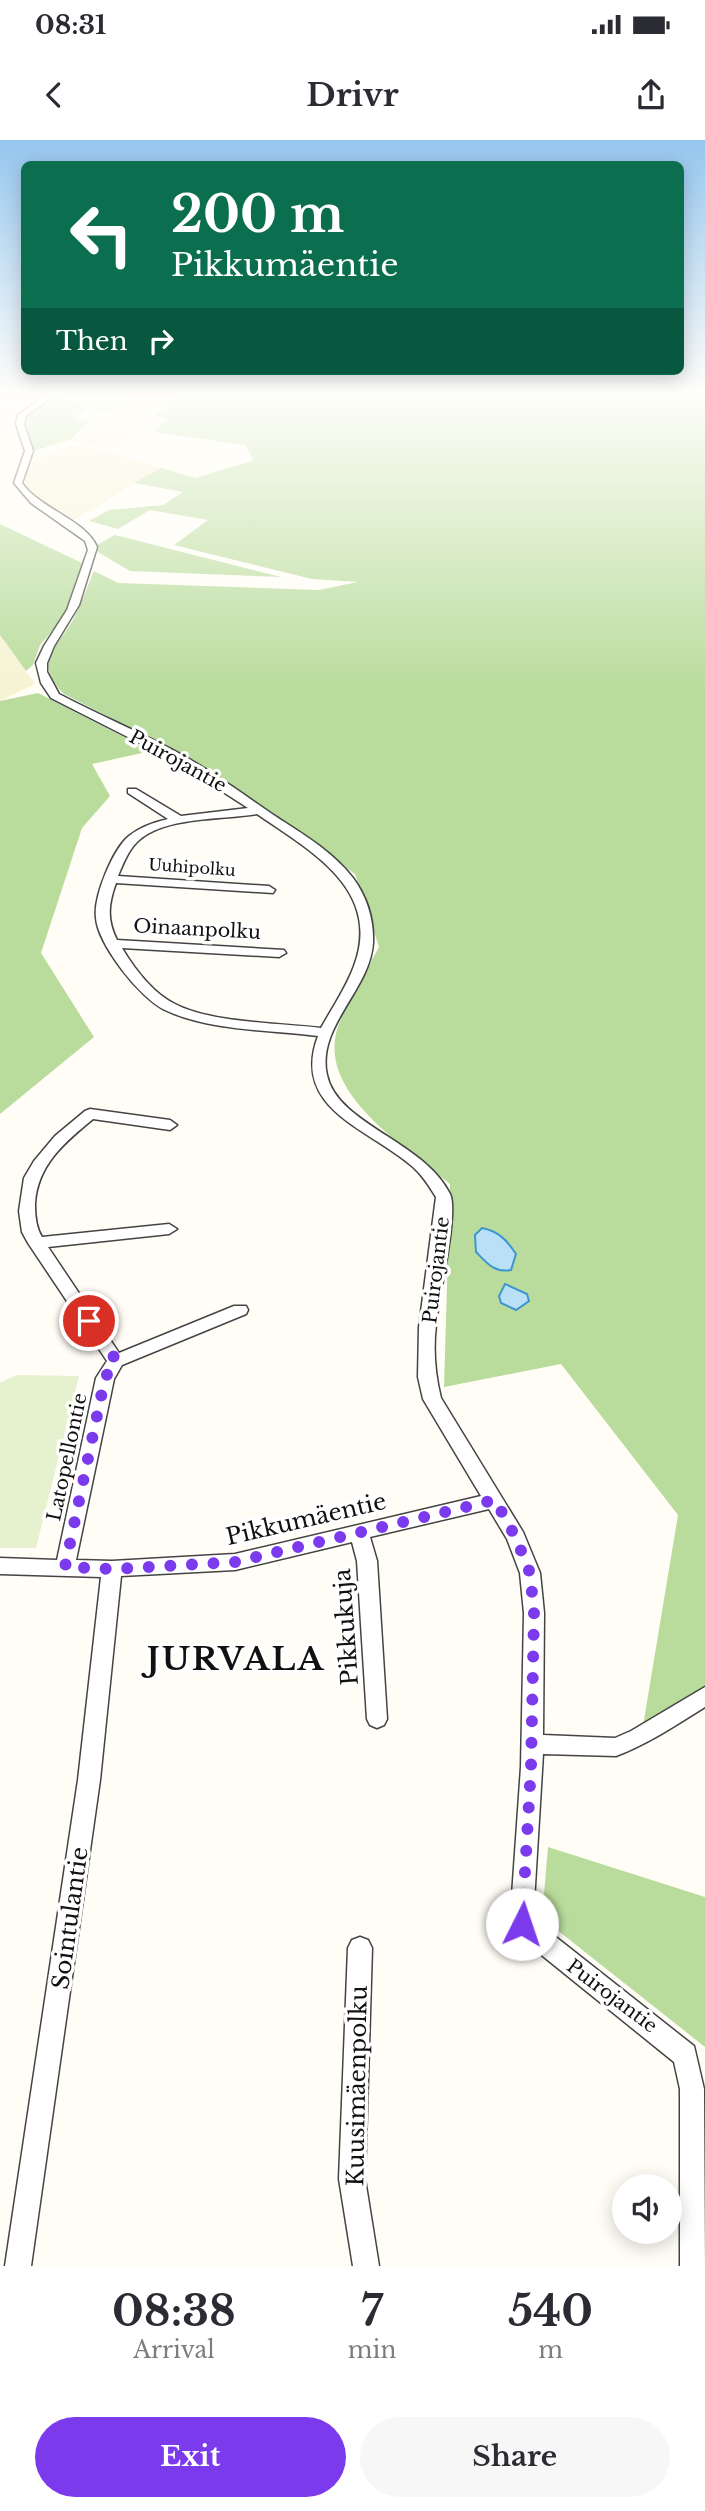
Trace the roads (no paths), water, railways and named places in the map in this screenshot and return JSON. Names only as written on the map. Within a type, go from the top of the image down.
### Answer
[{"type":"street","name":"Puirojantie","points":[[25,492],[30,499],[89,539],[93,551],[68,617],[47,645],[41,664],[43,680],[55,695],[195,767],[336,866],[351,883],[365,918],[368,936],[363,963],[326,1032],[317,1058],[319,1077],[326,1090],[362,1124],[418,1160],[439,1184],[444,1197],[426,1346],[425,1381],[432,1399],[516,1538],[530,1573],[534,1613],[522,1924],[685,2055],[692,2089],[693,2266]]},
{"type":"street","points":[[132,791],[180,821]]},
{"type":"street","points":[[259,810],[159,825],[134,837],[120,855],[102,915],[113,944],[144,987],[168,1006],[197,1015],[326,1032]]},
{"type":"street","name":"Uuhipolku","points":[[112,879],[269,890]]},
{"type":"street","name":"Oinaanpolku","points":[[113,944],[279,953]]},
{"type":"street","points":[[170,1125],[90,1114],[75,1126],[44,1155],[27,1188],[25,1210],[36,1243],[116,1360],[240,1310]]},
{"type":"street","points":[[36,1243],[169,1229]]},
{"type":"street","name":"Latopellontie","points":[[65,1567],[105,1378],[116,1360]]},
{"type":"street","name":"Pikkumäentie","points":[[0,1566],[112,1569],[235,1562],[495,1500]]},
{"type":"street","name":"Pikkukuja","points":[[359,1533],[367,1561],[377,1719]]},
{"type":"street","name":"Sointulantie","points":[[18,2266],[89,1780],[112,1569]]},
{"type":"street","points":[[531,1744],[616,1747],[638,1738],[705,1696]]},
{"type":"street","name":"Kuusimäenpolku","points":[[360,1948],[352,2179],[366,2266]]},
{"type":"water","points":[[482,1228],[506,1240],[513,1249],[516,1254],[511,1270],[495,1269],[476,1252],[475,1235]]},
{"type":"water","points":[[505,1284],[527,1294],[529,1301],[516,1310],[501,1303],[499,1296]]},
{"type":"district","name":"JURVALA","points":[[236,1659]]}]
